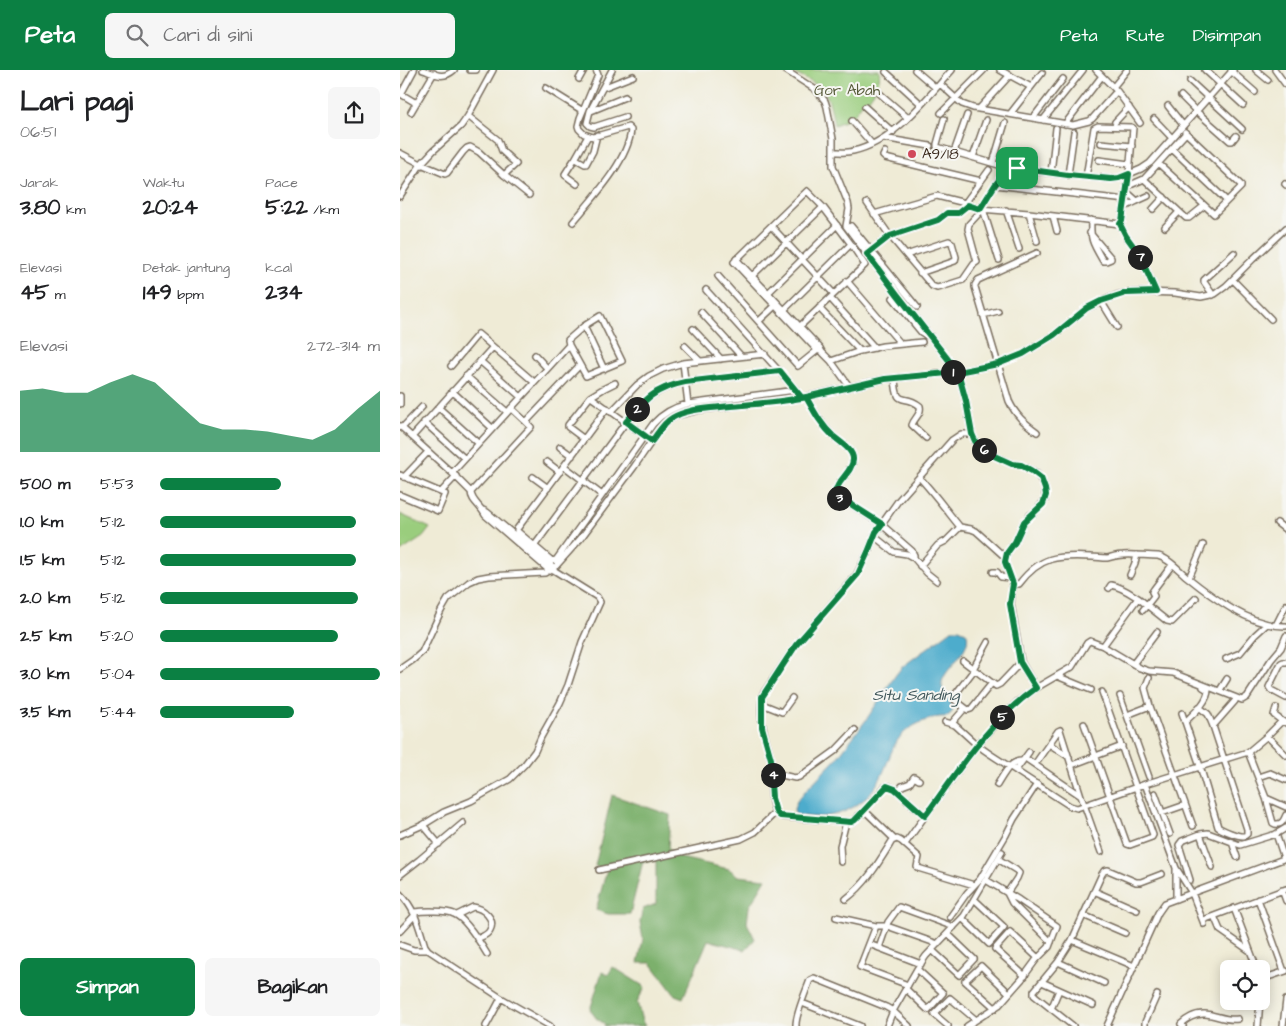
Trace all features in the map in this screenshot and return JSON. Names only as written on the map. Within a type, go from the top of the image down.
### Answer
[{"type":"street","points":[[414,70],[401,94],[416,103]]},
{"type":"street","points":[[423,70],[444,76],[454,70]]},
{"type":"street","points":[[470,70],[476,70]]},
{"type":"street","points":[[579,78],[584,70]]},
{"type":"street","points":[[573,222],[618,165],[632,130],[628,126],[594,137],[581,132],[578,126],[598,75],[596,70]]},
{"type":"street","points":[[612,70],[590,111],[587,123],[592,127],[625,118]]},
{"type":"street","points":[[785,70],[794,72],[816,90],[825,101],[833,139],[834,168],[848,203],[849,209],[846,226],[916,305],[908,309]]},
{"type":"street","points":[[915,70],[966,106],[1073,125],[1089,121],[1127,70]]},
{"type":"street","points":[[941,113],[984,70]]},
{"type":"street","points":[[1000,70],[1031,87]]},
{"type":"street","points":[[1043,120],[1083,70]]},
{"type":"street","points":[[1096,70],[1115,88],[1140,122]]},
{"type":"street","points":[[1205,70],[1243,104]]},
{"type":"street","points":[[944,119],[937,146],[954,152],[994,163],[1007,170],[1119,178],[1128,182],[1144,179],[1159,164],[1172,149],[1196,111],[1232,70],[1255,92]]},
{"type":"street","points":[[1256,70],[1268,80]]},
{"type":"street","points":[[1275,70],[1286,85]]},
{"type":"street","points":[[400,196],[421,164],[468,116],[491,71]]},
{"type":"street","points":[[834,152],[852,152],[872,144],[893,132],[938,86],[949,71]]},
{"type":"street","points":[[886,72],[921,104]]},
{"type":"street","points":[[411,112],[434,73]]},
{"type":"street","points":[[1010,114],[1042,73]]},
{"type":"street","points":[[979,109],[1010,75]]},
{"type":"street","points":[[604,87],[633,76]]},
{"type":"street","points":[[1064,124],[1102,76]]},
{"type":"street","points":[[1033,118],[1063,79]]},
{"type":"street","points":[[1190,81],[1242,129]]},
{"type":"street","points":[[546,88],[583,111]]},
{"type":"street","points":[[878,92],[908,118]]},
{"type":"street","points":[[1181,96],[1230,141],[1236,136]]},
{"type":"street","points":[[590,111],[625,97]]},
{"type":"street","points":[[1159,164],[1214,214],[1242,187],[1183,129],[1168,106]]},
{"type":"street","points":[[865,107],[893,132]]},
{"type":"street","points":[[1115,122],[1129,107]]},
{"type":"street","points":[[954,152],[967,115]]},
{"type":"street","points":[[468,116],[498,140],[502,151],[516,164],[504,175]]},
{"type":"street","points":[[1154,119],[1172,138]]},
{"type":"street","points":[[973,158],[986,120]]},
{"type":"street","points":[[852,121],[872,144]]},
{"type":"street","points":[[994,163],[1005,123]]},
{"type":"street","points":[[1086,177],[1095,127],[1132,127],[1132,146],[1126,200],[1120,224]]},
{"type":"street","points":[[1051,173],[1056,128]]},
{"type":"street","points":[[1128,182],[1183,129]]},
{"type":"street","points":[[1068,175],[1074,132]]},
{"type":"street","points":[[575,159],[586,164],[593,151],[597,135]]},
{"type":"street","points":[[577,184],[565,175],[588,136]]},
{"type":"street","points":[[883,138],[930,146]]},
{"type":"street","points":[[1101,143],[1132,146]]},
{"type":"street","points":[[400,153],[442,173],[447,173],[463,152],[470,147],[479,152],[529,195]]},
{"type":"street","points":[[1172,149],[1228,200]]},
{"type":"street","points":[[885,152],[883,156],[886,158],[981,181]]},
{"type":"street","points":[[1099,160],[1129,164]]},
{"type":"street","points":[[869,252],[890,236],[938,220],[947,213],[958,213],[989,170]]},
{"type":"street","points":[[979,269],[968,229],[969,224],[982,209],[995,185],[1007,170]]},
{"type":"street","points":[[1144,179],[1188,219],[1204,206]]},
{"type":"street","points":[[1128,182],[1137,201]]},
{"type":"street","points":[[995,185],[1126,200]]},
{"type":"street","points":[[798,328],[865,265],[823,207],[807,191],[736,259],[776,305],[819,350],[831,361],[849,386]]},
{"type":"street","points":[[874,214],[937,196],[982,209],[1006,210],[1120,224]]},
{"type":"street","points":[[1125,207],[1148,196]]},
{"type":"street","points":[[1153,208],[1164,197]]},
{"type":"street","points":[[867,203],[890,236],[932,286],[938,288],[963,280],[977,262]]},
{"type":"street","points":[[751,277],[823,207]]},
{"type":"street","points":[[982,209],[999,260]]},
{"type":"street","points":[[1006,210],[1019,249]]},
{"type":"street","points":[[1165,227],[1179,212]]},
{"type":"street","points":[[1029,213],[1037,241]]},
{"type":"street","points":[[1053,216],[1057,231]]},
{"type":"street","points":[[1090,232],[1111,259],[1103,261],[1091,241],[1090,232],[1091,220]]},
{"type":"street","points":[[1120,224],[1139,254],[1156,292]]},
{"type":"street","points":[[768,293],[837,225]]},
{"type":"street","points":[[771,226],[818,277],[875,348]]},
{"type":"street","points":[[851,226],[897,294],[958,372],[973,438],[978,445],[990,454],[1012,464],[1021,465],[1041,478],[1046,495],[1043,504],[1024,522],[1006,558],[1006,566],[1013,584],[1010,604],[1020,662],[1036,688]]},
{"type":"street","points":[[400,669],[422,652],[448,599],[469,582],[489,576],[545,573],[562,560],[581,538],[660,429],[669,420],[678,415],[699,410],[804,397],[849,386],[895,378],[958,372],[998,364],[1032,349],[1054,335],[1087,308],[1101,301],[1126,293],[1156,292],[1201,297],[1213,295],[1233,280],[1286,228]]},
{"type":"street","points":[[906,255],[939,244],[952,243],[956,257],[955,261],[920,273]]},
{"type":"street","points":[[782,311],[851,244]]},
{"type":"street","points":[[1037,253],[978,280],[975,287],[1009,401],[1021,420],[1037,432]]},
{"type":"street","points":[[1213,295],[1204,280],[1234,253]]},
{"type":"street","points":[[718,276],[798,366],[819,350]]},
{"type":"street","points":[[751,277],[768,293],[776,305]]},
{"type":"street","points":[[1233,280],[1271,319]]},
{"type":"street","points":[[847,281],[901,344]]},
{"type":"street","points":[[706,290],[804,397],[821,423],[853,456],[853,462],[849,471],[836,489],[835,494],[882,524],[912,551],[914,558]]},
{"type":"street","points":[[897,294],[893,298],[921,332],[926,336],[930,336]]},
{"type":"street","points":[[1101,301],[1116,327]]},
{"type":"street","points":[[759,321],[776,305]]},
{"type":"street","points":[[819,308],[860,351]]},
{"type":"street","points":[[984,316],[998,311]]},
{"type":"street","points":[[702,312],[741,356]]},
{"type":"street","points":[[601,316],[622,362],[586,376],[569,345],[568,340],[584,326],[601,316]]},
{"type":"street","points":[[584,326],[604,369]]},
{"type":"street","points":[[693,329],[721,359]]},
{"type":"street","points":[[451,366],[478,334],[534,382]]},
{"type":"street","points":[[831,361],[860,351],[922,342]]},
{"type":"street","points":[[441,492],[464,458],[569,345]]},
{"type":"street","points":[[685,346],[700,361]]},
{"type":"street","points":[[412,437],[493,347]]},
{"type":"street","points":[[765,354],[683,363],[663,369],[649,376],[609,410],[584,439],[517,529],[517,532],[552,561],[556,560],[661,416],[675,407],[688,404],[796,390]]},
{"type":"street","points":[[535,355],[547,368]]},
{"type":"street","points":[[480,360],[521,397]]},
{"type":"street","points":[[683,363],[688,404]]},
{"type":"street","points":[[526,422],[580,365]]},
{"type":"street","points":[[534,545],[626,422],[641,404],[652,395],[670,385],[685,382],[780,371]]},
{"type":"street","points":[[466,376],[531,427],[471,492]]},
{"type":"street","points":[[895,378],[897,395],[920,406],[920,413],[912,425],[926,438]]},
{"type":"street","points":[[584,439],[568,427],[568,425],[590,397],[616,383]]},
{"type":"street","points":[[452,391],[492,428]]},
{"type":"street","points":[[400,396],[400,404]]},
{"type":"street","points":[[590,397],[652,441]]},
{"type":"street","points":[[400,835],[478,797],[510,778],[532,755],[568,685],[582,642],[600,602],[597,597],[552,569],[485,515],[472,498],[471,492],[454,474],[401,427],[422,406]]},
{"type":"street","points":[[438,406],[478,443]]},
{"type":"street","points":[[424,422],[464,458]]},
{"type":"street","points":[[925,816],[891,787],[885,787],[851,822],[782,817],[778,815],[772,798],[771,783],[773,774],[771,759],[762,727],[763,694],[796,645],[858,574],[874,536],[898,501],[952,440],[961,434],[972,434]]},
{"type":"street","points":[[560,447],[572,456]]},
{"type":"street","points":[[400,495],[438,511],[445,494],[402,476],[428,452]]},
{"type":"street","points":[[547,462],[560,472]]},
{"type":"street","points":[[564,466],[602,496]]},
{"type":"street","points":[[533,477],[548,488]]},
{"type":"street","points":[[919,477],[960,527],[976,531],[1006,558]]},
{"type":"street","points":[[1277,523],[1286,530]]},
{"type":"street","points":[[920,566],[938,545],[948,539],[960,527]]},
{"type":"street","points":[[874,536],[894,552],[907,554],[914,558],[936,581]]},
{"type":"street","points":[[1189,578],[1203,545]]},
{"type":"street","points":[[1013,584],[1019,584],[1036,566],[1049,559],[1070,556],[1107,558],[1121,555],[1161,557],[1238,612],[1268,624],[1286,626]]},
{"type":"street","points":[[1130,575],[1137,555]]},
{"type":"street","points":[[1143,610],[1154,596],[1152,592],[1172,565]]},
{"type":"street","points":[[993,572],[997,572],[1001,577],[1010,578]]},
{"type":"street","points":[[1109,588],[1111,585],[1122,588],[1172,622],[1196,598]]},
{"type":"street","points":[[1103,646],[1138,598]]},
{"type":"street","points":[[1276,625],[1286,605]]},
{"type":"street","points":[[1226,659],[1246,648],[1255,635],[1268,624]]},
{"type":"street","points":[[1133,664],[1157,632]]},
{"type":"street","points":[[905,844],[978,745],[1012,706],[1036,688],[1072,666],[1088,642],[1094,642],[1103,646],[1144,670],[1173,673],[1245,699],[1281,648],[1286,636]]},
{"type":"street","points":[[988,642],[974,669],[954,696],[954,700],[968,710],[971,709],[992,684]]},
{"type":"street","points":[[963,661],[992,684],[998,686],[1020,662]]},
{"type":"street","points":[[1286,662],[1281,663],[1269,687],[1286,698]]},
{"type":"street","points":[[1057,676],[1091,690]]},
{"type":"street","points":[[1149,678],[1145,688],[1150,706],[1193,826]]},
{"type":"street","points":[[1220,690],[1227,679]]},
{"type":"street","points":[[1185,722],[1208,694],[1208,690],[1186,680]]},
{"type":"street","points":[[1084,724],[1127,844],[1130,845],[1153,837],[1102,692]]},
{"type":"street","points":[[1120,696],[1149,777]]},
{"type":"street","points":[[762,704],[782,712],[792,698]]},
{"type":"street","points":[[1213,726],[1235,701]]},
{"type":"street","points":[[1127,715],[1150,706]]},
{"type":"street","points":[[1199,707],[1218,720]]},
{"type":"street","points":[[952,724],[965,708]]},
{"type":"street","points":[[945,722],[952,724],[978,745],[1074,808],[1077,808],[1145,784],[1248,752],[1285,723],[1274,715],[1276,708]]},
{"type":"street","points":[[1182,713],[1218,827],[1222,830],[1245,836],[1247,829],[1208,714]]},
{"type":"street","points":[[773,774],[799,777],[835,751],[855,730]]},
{"type":"street","points":[[1035,764],[1060,730],[1101,852]]},
{"type":"street","points":[[1267,736],[1286,755]]},
{"type":"street","points":[[1049,744],[1069,757]]},
{"type":"street","points":[[1072,765],[1122,746]]},
{"type":"street","points":[[1025,760],[1029,752]]},
{"type":"street","points":[[1248,752],[1266,798],[1273,823],[1280,824],[1286,815]]},
{"type":"street","points":[[997,785],[1013,768],[1016,761],[1025,760],[1035,764],[1081,796]]},
{"type":"street","points":[[1258,777],[1270,773],[1286,780]]},
{"type":"street","points":[[898,792],[902,786],[910,783],[914,778],[918,780]]},
{"type":"street","points":[[950,917],[990,863],[1014,818],[1037,784]]},
{"type":"street","points":[[1145,784],[1176,868],[1192,892],[1205,921],[1284,889],[1286,901]]},
{"type":"street","points":[[1155,793],[1170,834]]},
{"type":"street","points":[[1266,798],[1286,808]]},
{"type":"street","points":[[1162,813],[1185,805]]},
{"type":"street","points":[[864,810],[894,840],[899,839],[919,857],[918,868],[974,885]]},
{"type":"street","points":[[599,870],[741,839],[755,832],[776,812]]},
{"type":"street","points":[[841,862],[840,846],[846,822]]},
{"type":"street","points":[[400,875],[463,823]]},
{"type":"street","points":[[423,825],[439,844]]},
{"type":"street","points":[[1190,880],[1179,844],[1182,841],[1208,833],[1240,845],[1276,834],[1286,828]]},
{"type":"street","points":[[1200,834],[1212,867]]},
{"type":"street","points":[[1107,1026],[1158,913],[1165,903],[1285,858],[1276,834]]},
{"type":"street","points":[[846,899],[871,874],[894,840]]},
{"type":"street","points":[[1232,842],[1237,857]]},
{"type":"street","points":[[887,1026],[893,1011],[919,967],[962,918],[1002,852]]},
{"type":"street","points":[[998,859],[1018,873],[1017,878],[1007,893]]},
{"type":"street","points":[[1176,868],[1176,899]]},
{"type":"street","points":[[1073,1026],[1034,994],[1034,991],[1058,962],[1072,940],[1102,874],[1106,870],[1111,870],[1136,882],[1141,882],[1162,874]]},
{"type":"street","points":[[967,1026],[999,1005],[1009,994],[1038,958],[1049,948],[1057,926],[986,880]]},
{"type":"street","points":[[1094,891],[1137,910]]},
{"type":"street","points":[[1007,893],[1012,903],[1051,942]]},
{"type":"street","points":[[400,894],[415,914],[428,950],[501,998],[550,1026]]},
{"type":"street","points":[[962,918],[989,944],[1004,927],[974,899]]},
{"type":"street","points":[[1258,899],[1285,971],[1270,976]]},
{"type":"street","points":[[457,916],[473,907],[482,909],[486,913],[490,918],[491,930],[477,940]]},
{"type":"street","points":[[879,948],[888,922],[899,907],[954,927]]},
{"type":"street","points":[[1234,908],[1254,960]]},
{"type":"street","points":[[400,931],[415,914],[451,913],[464,922],[487,954]]},
{"type":"street","points":[[1084,915],[1125,933]]},
{"type":"street","points":[[1214,916],[1220,930],[1250,951]]},
{"type":"street","points":[[836,917],[876,926],[887,926],[938,944]]},
{"type":"street","points":[[869,944],[919,967],[943,993],[928,1010],[907,987],[860,967],[876,926]]},
{"type":"street","points":[[1025,976],[995,948],[1010,932],[1038,958]]},
{"type":"street","points":[[932,950],[959,975],[974,959],[948,934]]},
{"type":"street","points":[[1072,940],[1134,966]]},
{"type":"street","points":[[400,945],[414,950],[428,950]]},
{"type":"street","points":[[1058,962],[1104,983]]},
{"type":"street","points":[[994,1008],[965,981],[981,966],[1009,994]]},
{"type":"street","points":[[796,1026],[796,1018],[810,980],[814,978],[874,1001],[893,1011],[909,1026]]},
{"type":"street","points":[[1042,982],[1093,1005]]},
{"type":"street","points":[[1051,1009],[1059,990]]},
{"type":"street","points":[[1145,1026],[1156,995]]},
{"type":"street","points":[[486,1026],[501,998]]},
{"type":"street","points":[[948,1026],[934,1014],[950,998],[976,1020]]},
{"type":"street","points":[[1284,1026],[1286,1000]]},
{"type":"street","points":[[802,1003],[860,1026]]},
{"type":"street","points":[[1258,1026],[1259,1010]]},
{"type":"street","points":[[1183,1026],[1181,1024],[1184,1021],[1202,1014],[1236,1022]]},
{"type":"green space","name":"Gor Abah","points":[[797,70],[879,70],[880,74],[876,87],[866,103],[863,102],[848,119],[834,125],[830,104],[824,92],[814,83],[795,74]]},
{"type":"green space","points":[[400,514],[430,528],[423,537],[400,552]]},
{"type":"green space","points":[[612,795],[670,815],[668,849],[681,858],[729,869],[738,876],[766,879],[749,907],[747,923],[755,939],[745,950],[708,940],[683,998],[675,995],[651,963],[638,963],[643,939],[640,922],[643,909],[656,904],[656,861],[643,861],[630,914],[608,914],[596,910],[607,869],[595,866]]},
{"type":"green space","points":[[613,967],[645,987],[637,1002],[645,1026],[604,1026],[605,1024],[597,1019],[590,1010],[602,972],[608,975]]},
{"type":"water","name":"Situ Sanding","points":[[953,629],[966,632],[968,638],[964,650],[943,679],[942,688],[953,709],[952,713],[946,717],[937,717],[924,721],[905,732],[895,745],[873,790],[854,807],[843,812],[820,817],[795,814],[794,809],[797,801],[837,758],[866,720],[902,667]]},
{"type":"place","name":"A9/18","points":[[912,154]]},
{"type":"route","points":[[1017,168],[1009,168],[1007,170],[980,209],[968,205],[958,213],[947,213],[938,220],[890,236],[867,254],[958,372],[885,379],[849,386],[802,398],[780,371],[685,382],[670,385],[652,395],[641,404],[626,422],[652,441],[660,429],[669,420],[678,415],[699,410],[773,402],[802,398],[806,397],[821,423],[853,456],[853,462],[849,471],[836,489],[835,494],[882,524],[876,532],[858,574],[796,645],[763,694],[762,727],[771,759],[773,774],[771,783],[772,798],[777,814],[782,817],[851,822],[887,786],[895,789],[925,816],[956,772],[1003,716],[1017,702],[1036,688],[1020,662],[1010,604],[1014,587],[1005,562],[1007,553],[1015,542],[1024,522],[1043,504],[1046,495],[1045,489],[1041,478],[1037,474],[1021,465],[1012,464],[990,454],[975,441],[964,390],[958,372],[998,364],[1023,354],[1054,335],[1093,304],[1126,293],[1156,292],[1139,254],[1120,224],[1129,183],[1129,174],[1111,179],[1017,168]]}]
